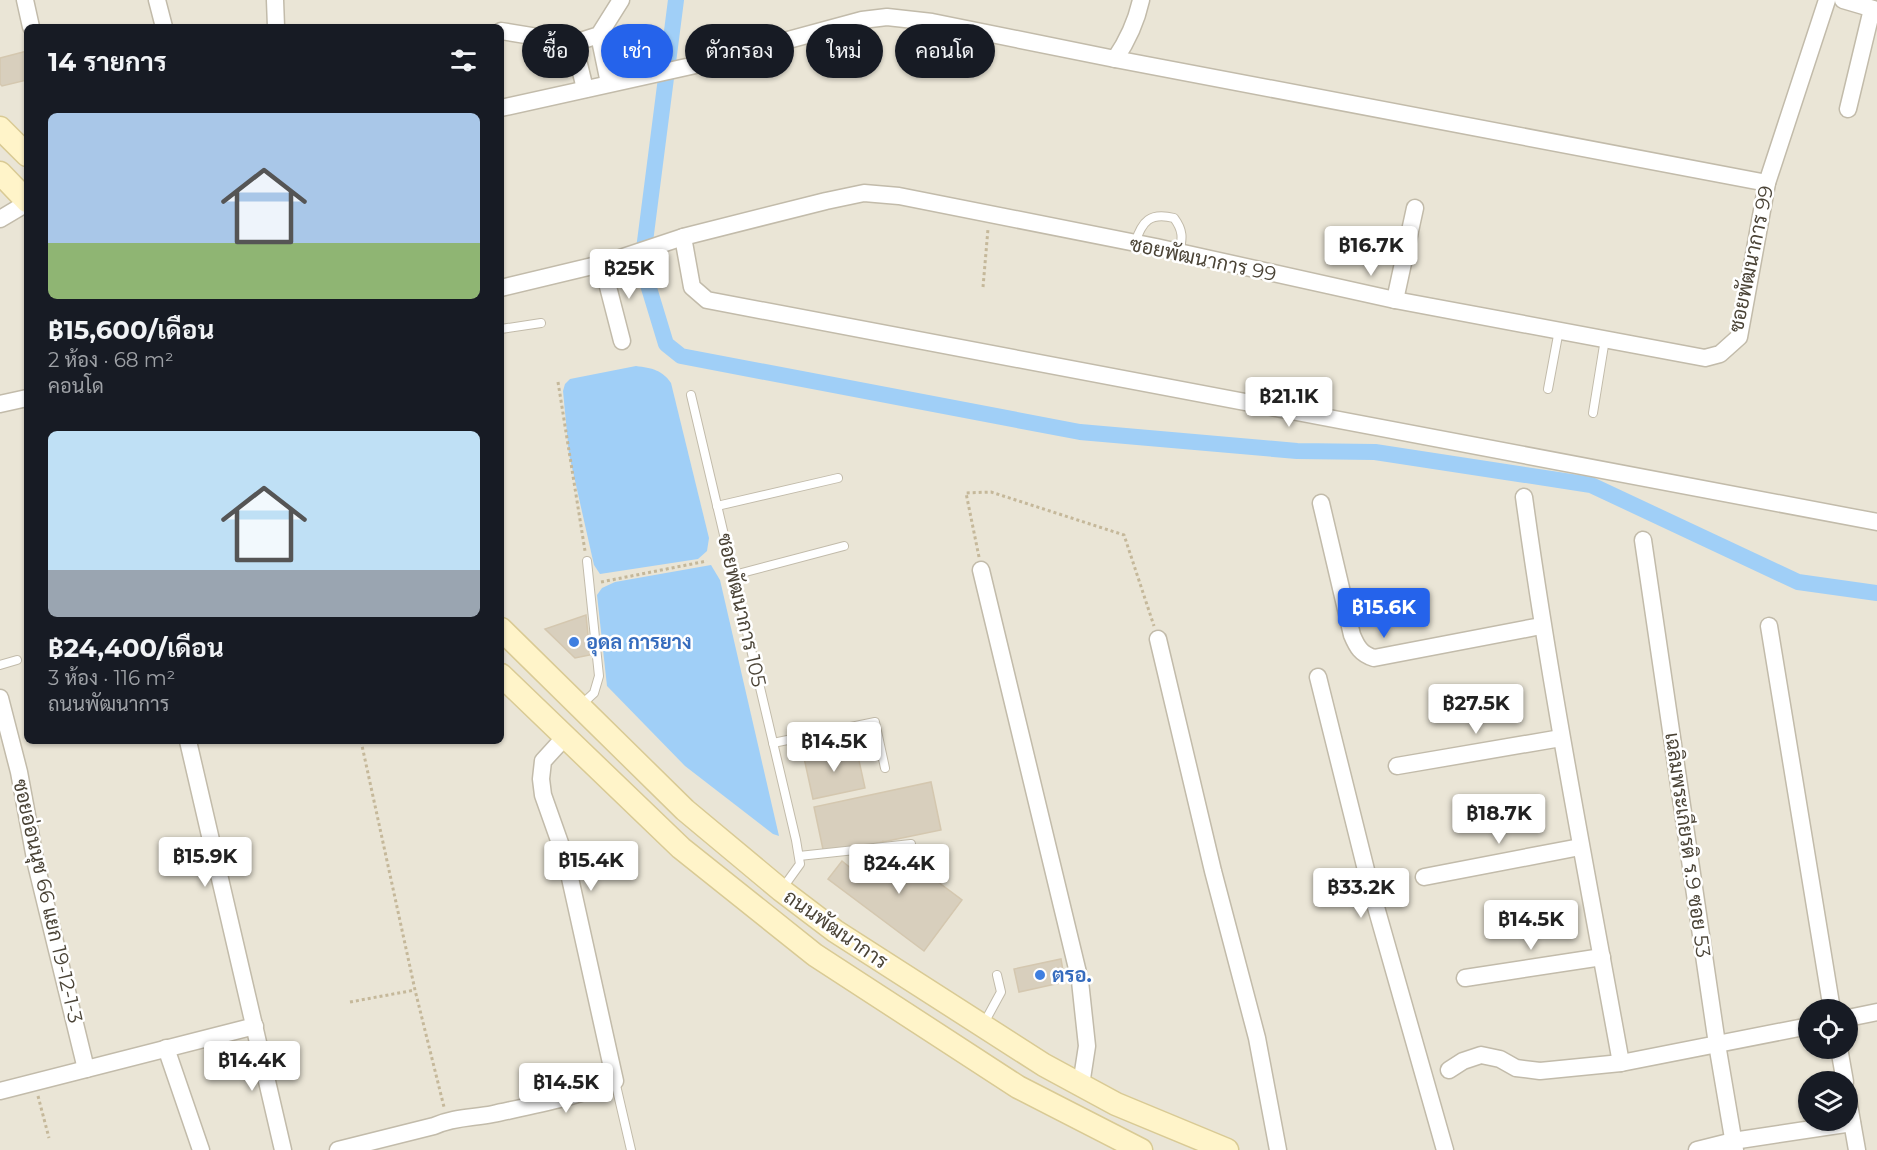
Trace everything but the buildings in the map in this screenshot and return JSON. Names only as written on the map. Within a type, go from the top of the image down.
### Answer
[{"type":"main road","points":[[0,128],[24,152]]},
{"type":"main road","points":[[0,173],[24,199]]},
{"type":"main road","name":"ถนนพัฒนาการ","points":[[504,632],[685,810],[781,890],[835,931],[1044,1065],[1116,1104],[1227,1150]]},
{"type":"main road","name":"ถนนพัฒนาการ","points":[[504,678],[681,848],[815,955],[1018,1087],[1141,1150]]},
{"type":"street","points":[[24,0],[30,24]]},
{"type":"street","points":[[157,0],[163,24]]},
{"type":"street","points":[[275,0],[276,24]]},
{"type":"street","points":[[589,38],[599,35],[621,0]]},
{"type":"street","points":[[1115,59],[1129,38],[1137,20],[1141,0]]},
{"type":"street","name":"ซอยพัฒนาการ 99","points":[[504,287],[632,256],[683,237],[864,193],[899,196],[1135,243],[1395,300],[1705,358],[1720,354],[1738,337],[1767,183],[1827,0]]},
{"type":"street","points":[[1843,0],[1874,10],[1848,109]]},
{"type":"street","points":[[504,107],[700,64],[862,20],[886,17],[932,22],[1767,183]]},
{"type":"street","points":[[504,31],[522,34]]},
{"type":"street","points":[[599,35],[609,84]]},
{"type":"street","points":[[582,78],[585,89]]},
{"type":"street","points":[[0,219],[24,204]]},
{"type":"street","points":[[1395,300],[1415,208]]},
{"type":"street","points":[[683,237],[692,287],[707,300],[1877,522]]},
{"type":"street","points":[[605,263],[605,274],[622,341]]},
{"type":"street","points":[[0,404],[24,399]]},
{"type":"street","points":[[1524,497],[1541,626],[1621,1063]]},
{"type":"street","points":[[1322,503],[1352,635],[1358,649],[1366,656],[1374,658],[1541,626]]},
{"type":"street","name":"เฉลิมพระเกียรติ ร.9 ซอย 53","points":[[1642,540],[1734,1146]]},
{"type":"street","points":[[981,570],[1080,981],[1087,1046],[1081,1085]]},
{"type":"street","points":[[1769,626],[1830,999]]},
{"type":"street","points":[[1158,639],[1213,871],[1257,1038],[1278,1150]]},
{"type":"street","points":[[1318,677],[1370,886],[1445,1150]]},
{"type":"street","name":"ซอยอ่อนนุช 66 แยก 19-12-1-3","points":[[0,698],[19,772],[36,864],[86,1069]]},
{"type":"street","points":[[338,1150],[373,1146],[447,1120],[491,1114],[588,1091],[615,1081],[566,860],[543,795],[541,779],[543,761],[564,738]]},
{"type":"street","points":[[1397,766],[1561,738]]},
{"type":"street","points":[[189,744],[283,1150]]},
{"type":"street","points":[[1424,877],[1580,848]]},
{"type":"street","points":[[1465,978],[1602,957]]},
{"type":"street","points":[[1858,1016],[1877,1012]]},
{"type":"street","points":[[0,1091],[255,1026]]},
{"type":"street","points":[[1449,1070],[1463,1061],[1481,1055],[1500,1059],[1516,1068],[1540,1071],[1621,1063],[1798,1028]]},
{"type":"street","points":[[166,1048],[201,1150]]},
{"type":"street","points":[[1697,1150],[1734,1146],[1811,1131]]},
{"type":"street","points":[[1853,1131],[1857,1150]]},
{"type":"lane","points":[[1135,243],[1140,227],[1150,219],[1163,215],[1174,218],[1180,226],[1183,238],[1178,254]]},
{"type":"lane","points":[[504,329],[541,323]]},
{"type":"lane","points":[[1548,389],[1559,330]]},
{"type":"lane","points":[[1593,413],[1605,339]]},
{"type":"lane","name":"ซอยพัฒนาการ 105","points":[[691,395],[799,856]]},
{"type":"lane","points":[[717,506],[838,478]]},
{"type":"lane","points":[[734,576],[844,546]]},
{"type":"lane","points":[[579,708],[594,693],[599,676],[587,561]]},
{"type":"lane","points":[[0,665],[17,660]]},
{"type":"lane","points":[[773,743],[875,722],[885,768]]},
{"type":"lane","points":[[781,890],[800,864],[799,856],[910,844]]},
{"type":"lane","points":[[983,1026],[1001,992],[997,975]]},
{"type":"lane","points":[[615,1081],[631,1150]]},
{"type":"path","points":[[983,287],[990,215]]},
{"type":"path","points":[[558,382],[587,561]]},
{"type":"path","points":[[981,570],[966,493],[992,492],[1124,535],[1158,639]]},
{"type":"path","points":[[590,584],[707,561]]},
{"type":"path","points":[[362,744],[415,990],[447,1120]]},
{"type":"path","points":[[350,1002],[415,990]]},
{"type":"path","points":[[34,1083],[49,1138]]},
{"type":"shaded area","points":[[0,0],[1877,0],[1877,1150],[0,1150]]},
{"type":"water","points":[[636,366],[656,370],[671,383],[709,538],[707,551],[698,559],[600,574],[594,565],[569,454],[563,391],[570,379]]},
{"type":"water","points":[[711,565],[720,580],[779,836],[773,834],[685,766],[607,686],[597,595],[602,588],[615,582]]},
{"type":"waterway","points":[[676,0],[642,265],[666,344],[681,356],[1080,432],[1297,451],[1375,452],[1591,485],[1798,582],[1877,593]]},
{"type":"place","name":"อุดล การยาง","points":[[574,642]]},
{"type":"place","name":"ตรอ.","points":[[1040,975]]}]
